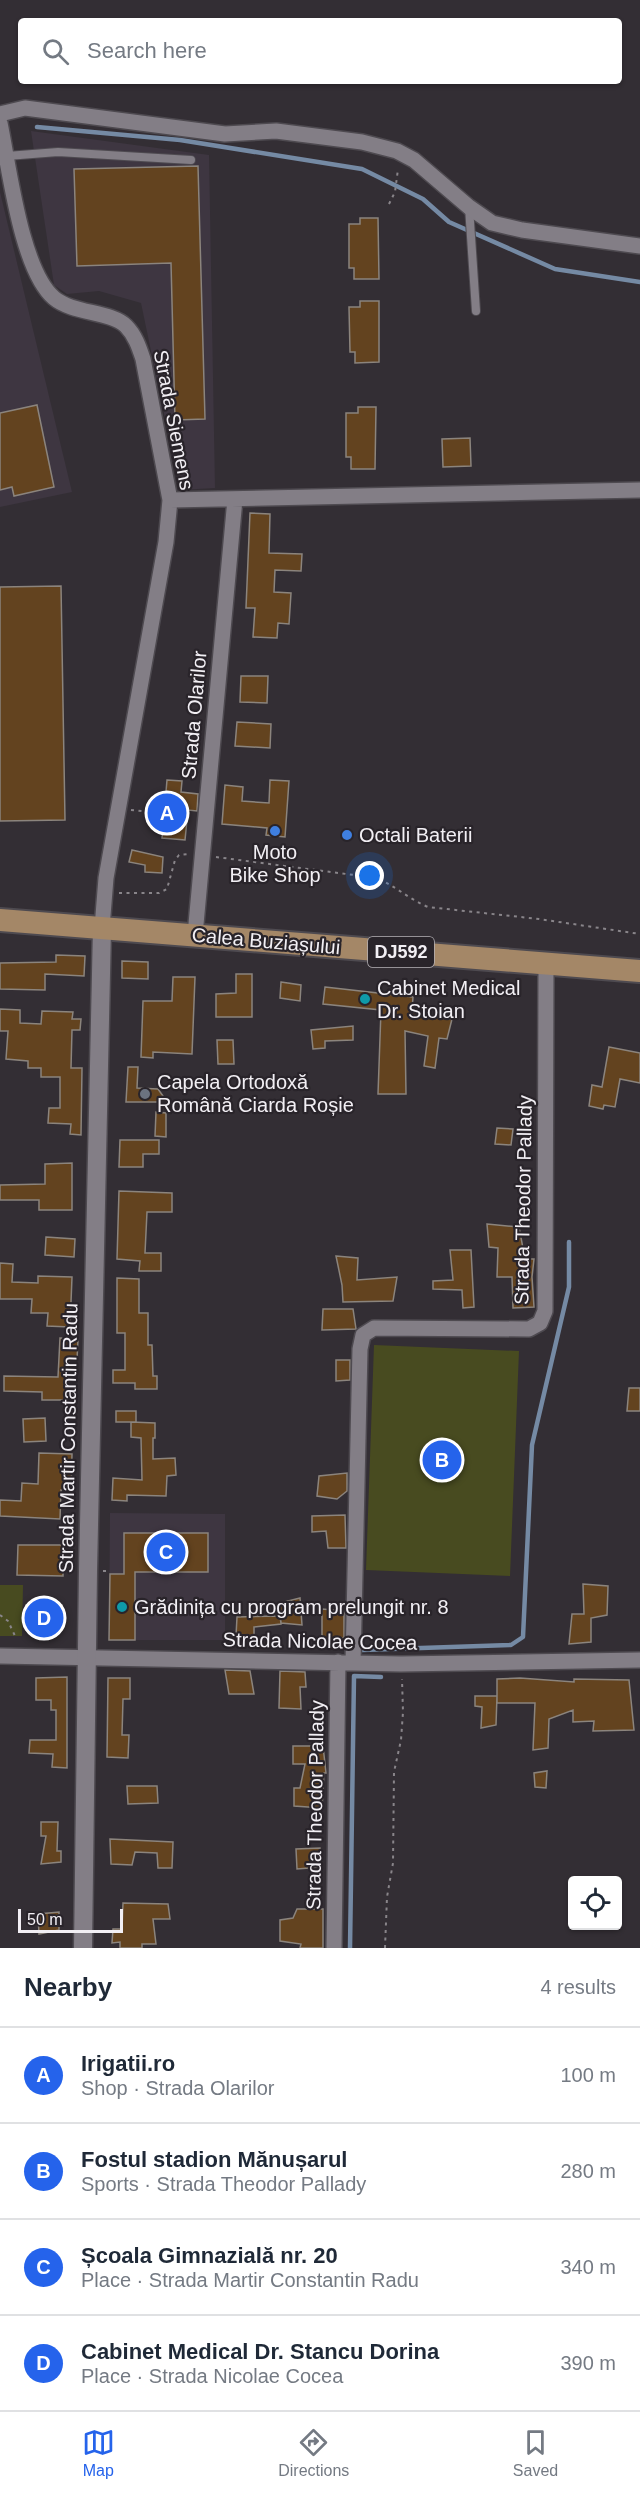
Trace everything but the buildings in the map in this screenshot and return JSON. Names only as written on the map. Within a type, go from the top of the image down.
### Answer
[{"type":"main road","name":"Calea Buziașului","points":[[0,921],[640,972]]},
{"type":"street","points":[[0,114],[25,108],[225,134],[276,130],[362,142],[398,151],[414,160],[469,207],[492,223],[512,228],[640,246]]},
{"type":"street","name":"Strada Siemens","points":[[0,123],[24,236],[34,268],[46,289],[55,299],[66,304],[125,324],[135,337],[143,359],[170,500],[166,542],[106,878],[102,928]]},
{"type":"street","points":[[170,500],[640,490]]},
{"type":"street","name":"Strada Olarilor","points":[[195,935],[235,499]]},
{"type":"street","name":"Strada Martir Constantin Radu","points":[[83,1948],[102,928]]},
{"type":"street","name":"Strada Theodor Pallady","points":[[334,1948],[360,1349],[363,1335],[374,1328],[529,1329],[540,1323],[545,1311],[546,965]]},
{"type":"street","name":"Strada Nicolae Cocea","points":[[0,1656],[401,1664],[640,1660]]},
{"type":"lane","points":[[7,156],[58,152],[191,160]]},
{"type":"lane","points":[[469,207],[476,311]]},
{"type":"path","points":[[389,204],[395,192],[398,177],[398,151]]},
{"type":"path","points":[[118,809],[164,813]]},
{"type":"path","points":[[117,893],[159,893],[167,889],[175,860],[179,855],[185,853],[377,878],[413,901],[428,907],[539,919],[640,934]]},
{"type":"path","points":[[0,1615],[8,1621],[16,1638]]},
{"type":"path","points":[[385,1948],[387,1897],[393,1863],[394,1772],[404,1712],[401,1664]]},
{"type":"shaded area","points":[[31,131],[209,155],[215,488],[180,490],[141,303],[99,291],[67,294],[54,285]]},
{"type":"shaded area","points":[[0,192],[72,492],[0,507]]},
{"type":"shaded area","points":[[110,1513],[225,1514],[225,1640],[109,1640]]},
{"type":"green space","points":[[374,1345],[519,1351],[510,1576],[366,1570]]},
{"type":"green space","points":[[0,1585],[23,1585],[22,1636],[0,1636]]},
{"type":"waterway","points":[[37,127],[180,140],[362,169],[423,199],[449,222],[555,269],[640,282]]},
{"type":"waterway","points":[[362,1650],[511,1645],[523,1637],[532,1445],[569,1287],[569,1242]]},
{"type":"waterway","points":[[350,1948],[354,1676],[381,1677]]},
{"type":"place","name":"Irigatii.ro","points":[[167,813]]},
{"type":"place","name":"Moto Bike Shop","points":[[275,831]]},
{"type":"place","name":"Octali Baterii","points":[[347,835]]},
{"type":"place","name":"Cabinet Medical Dr. Stoian","points":[[365,999]]},
{"type":"place","name":"Capela Ortodoxă Română Ciarda Roșie","points":[[145,1094]]},
{"type":"place","name":"Fostul stadion Mănușarul","points":[[442,1460]]},
{"type":"place","name":"Școala Gimnazială nr. 20","points":[[166,1552]]},
{"type":"place","name":"Grădinița cu program prelungit nr. 8","points":[[122,1607]]},
{"type":"place","name":"Cabinet Medical Dr. Stancu Dorina","points":[[44,1618]]}]
